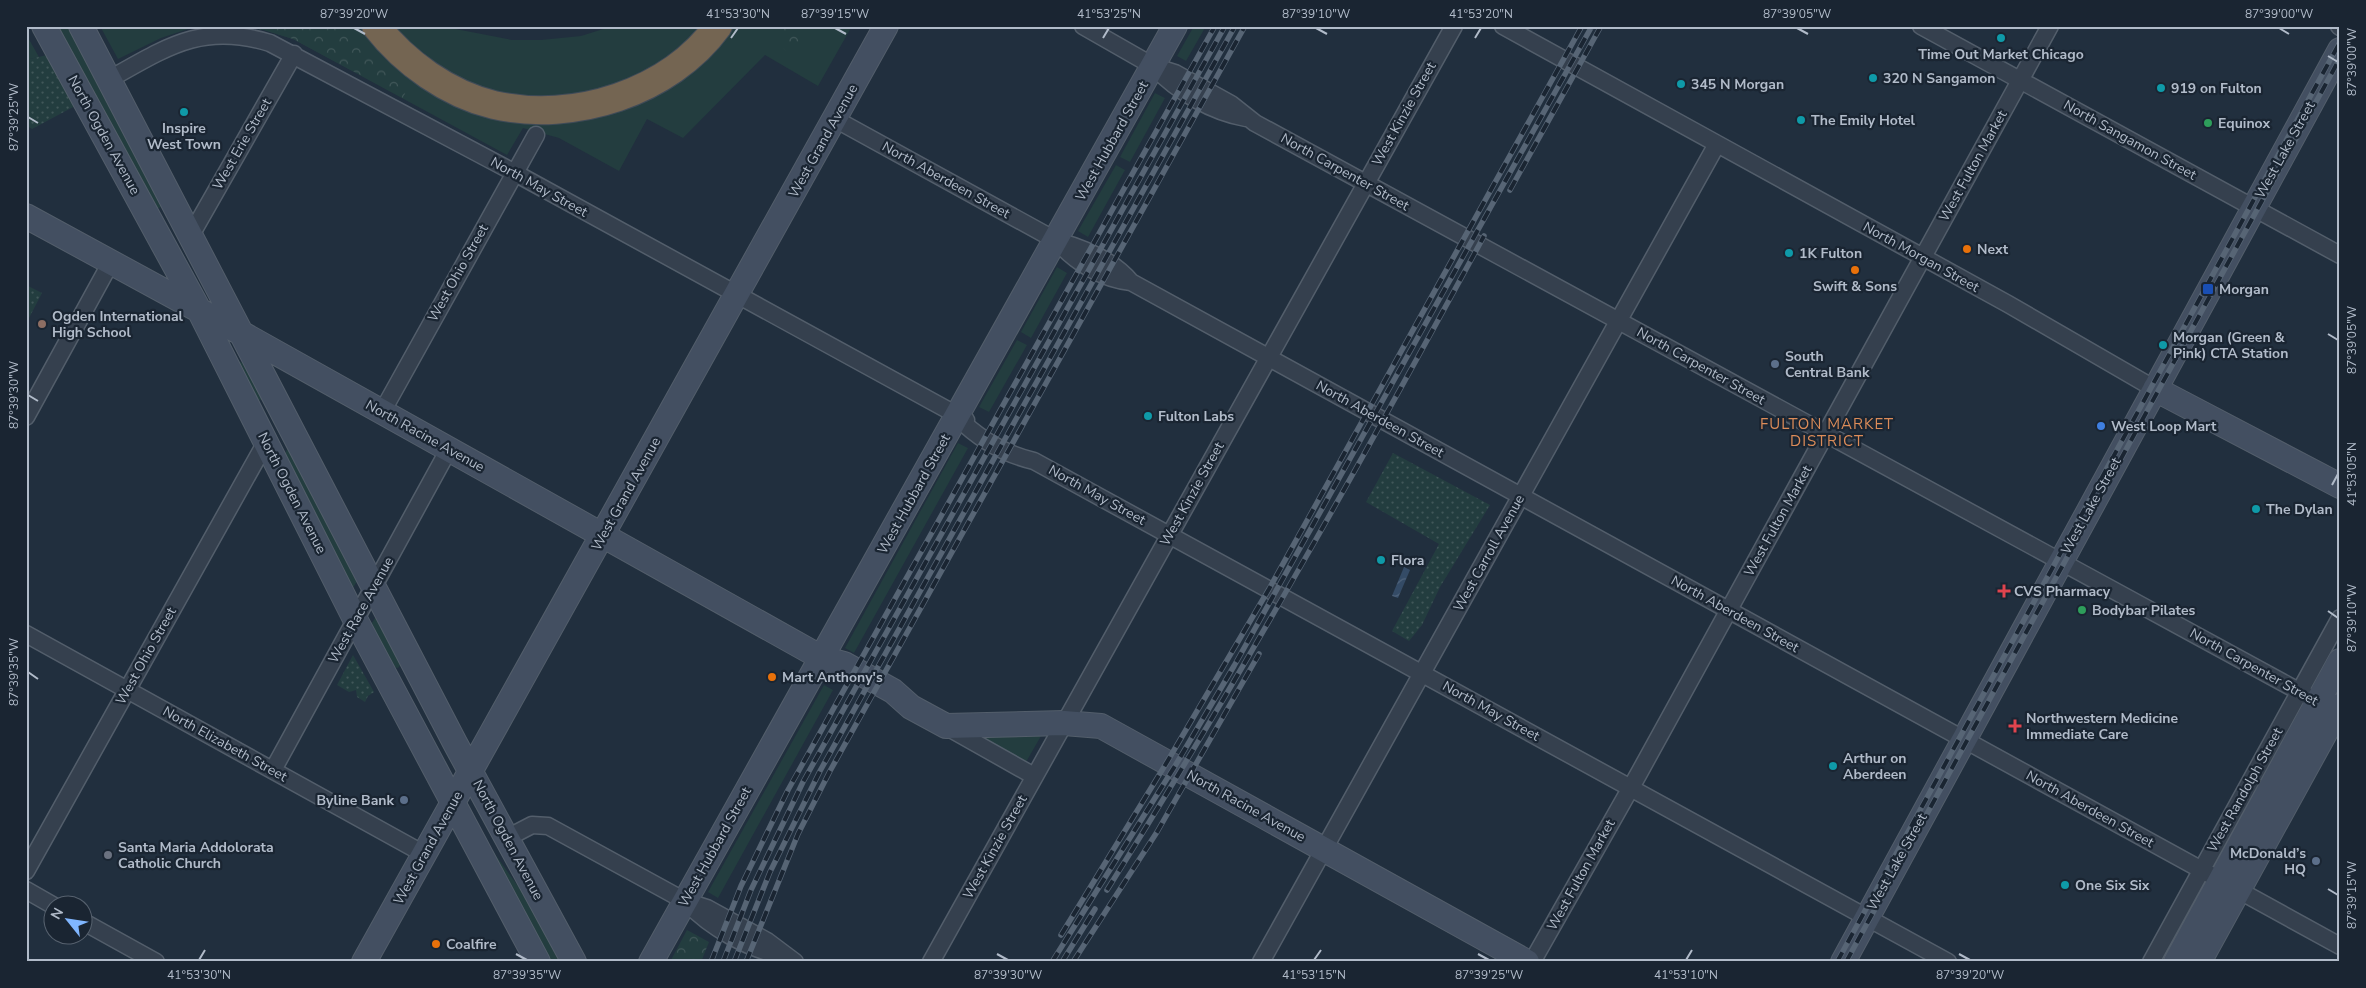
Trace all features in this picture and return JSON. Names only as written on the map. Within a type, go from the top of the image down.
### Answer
[{"type":"highway","points":[[376,26],[411,62],[451,89],[494,105],[530,110],[556,110],[601,103],[646,86],[692,54],[718,26]]},
{"type":"main road","name":"North Ogden Avenue","points":[[44,26],[199,310],[356,620],[538,962]]},
{"type":"main road","name":"North Ogden Avenue","points":[[81,26],[454,743],[471,770],[574,962]]},
{"type":"main road","name":"West Grand Avenue","points":[[364,962],[886,26]]},
{"type":"main road","name":"West Hubbard Street","points":[[651,962],[1176,26]]},
{"type":"main road","name":"West Lake Street","points":[[1843,962],[2340,50]]},
{"type":"main road","name":"North Racine Avenue","points":[[26,216],[241,333],[822,658],[837,675],[886,702],[911,707],[946,726],[1064,723],[1101,726],[1527,962]]},
{"type":"main road","name":"North Morgan Street","points":[[2155,389],[2340,486]]},
{"type":"main road","name":"West Randolph Street","points":[[2176,962],[2220,880],[2326,705],[2340,661]]},
{"type":"main road","name":"West Randolph Street","points":[[2199,962],[2220,880]]},
{"type":"street","name":"North Carpenter Street","points":[[1083,26],[1153,66],[1170,84],[1226,114],[1246,118],[2326,705]]},
{"type":"street","name":"West Kinzie Street","points":[[931,962],[1454,26]]},
{"type":"street","name":"North Morgan Street","points":[[1503,26],[1923,257],[2155,389]]},
{"type":"street","name":"North Sangamon Street","points":[[1921,26],[2340,254]]},
{"type":"street","name":"West Fulton Market","points":[[1532,962],[1826,434],[2050,26]]},
{"type":"street","name":"North May Street","points":[[108,80],[170,46],[189,39],[215,35],[250,37],[294,54],[957,417],[974,434],[1016,457],[1034,461],[1948,962]]},
{"type":"street","name":"West Erie Street","points":[[191,235],[294,54]]},
{"type":"street","name":"North Aberdeen Street","points":[[835,119],[1056,241],[1071,257],[1115,280],[1131,282],[2340,946]]},
{"type":"street","name":"West Ohio Street","points":[[382,412],[536,135]]},
{"type":"street","name":"West Carroll Avenue","points":[[1261,962],[1717,144]]},
{"type":"street","points":[[26,417],[111,262]]},
{"type":"street","name":"West Ohio Street","points":[[26,871],[266,442]]},
{"type":"street","name":"West Race Avenue","points":[[273,770],[449,449]]},
{"type":"street","name":"West Randolph Street","points":[[2326,705],[2340,618]]},
{"type":"street","name":"North Elizabeth Street","points":[[26,634],[424,854]]},
{"type":"street","name":"North Racine Avenue","points":[[946,726],[1034,776]]},
{"type":"street","points":[[507,838],[532,825],[548,826],[685,901],[701,918],[761,952],[790,959]]},
{"type":"street","name":"West Randolph Street","points":[[2151,962],[2220,880]]},
{"type":"street","points":[[26,890],[42,899]]},
{"type":"street","points":[[92,927],[156,962]]},
{"type":"green space","points":[[56,26],[67,26],[161,207],[157,209]]},
{"type":"green space","points":[[100,26],[206,26],[188,29],[161,38],[118,59]]},
{"type":"green space","points":[[236,26],[334,26],[343,31],[408,87],[403,98],[293,39],[264,30]]},
{"type":"green space","points":[[244,26],[360,26],[372,42],[422,87],[628,107],[665,91],[697,68],[727,37],[733,26],[852,26],[818,86],[765,55],[683,138],[647,119],[619,171],[559,138],[523,128],[507,155],[293,39]]},
{"type":"green space","points":[[393,26],[440,26],[512,40],[541,40],[581,36],[613,26],[702,26],[671,57],[645,73],[596,91],[570,97],[544,99],[518,98],[493,92],[469,83],[429,58]]},
{"type":"green space","points":[[785,26],[801,26],[802,42],[791,56],[777,41]]},
{"type":"green space","points":[[1194,26],[1206,26],[1186,61],[1177,56]]},
{"type":"green space","points":[[26,34],[39,57],[26,60]]},
{"type":"green space","points":[[47,55],[75,106],[32,129],[26,125],[26,60]]},
{"type":"green space","points":[[1155,93],[1165,98],[1130,162],[1120,157]]},
{"type":"green space","points":[[1116,165],[1125,170],[1088,237],[1078,231]]},
{"type":"green space","points":[[1057,267],[1067,273],[1031,338],[1021,332]]},
{"type":"green space","points":[[26,285],[42,293],[29,318],[26,316]]},
{"type":"green space","points":[[1017,340],[1027,345],[989,412],[979,407]]},
{"type":"green space","points":[[228,355],[246,365],[264,398],[252,404]]},
{"type":"green space","points":[[958,443],[968,448],[854,653],[845,648]]},
{"type":"green space","points":[[289,446],[359,578],[351,591],[281,460]]},
{"type":"green space","points":[[1393,453],[1490,505],[1440,587],[1422,625],[1409,641],[1392,631],[1439,544],[1366,502]]},
{"type":"green space","points":[[377,615],[402,663],[398,668],[394,667],[370,626]]},
{"type":"green space","points":[[353,655],[374,692],[368,696],[365,702],[357,697],[356,690],[349,692],[337,685]]},
{"type":"green space","points":[[824,685],[833,690],[718,898],[708,892]]},
{"type":"green space","points":[[2291,720],[2296,722],[2223,856],[2218,853]]},
{"type":"green space","points":[[1041,736],[1026,762],[986,741],[986,737]]},
{"type":"green space","points":[[492,850],[528,900],[559,962],[550,962],[538,947]]},
{"type":"green space","points":[[2194,897],[2199,899],[2165,962],[2159,962]]},
{"type":"green space","points":[[687,930],[709,942],[701,962],[670,962]]},
{"type":"water","points":[[1404,567],[1410,570],[1398,598],[1392,596]]},
{"type":"railway","points":[[711,962],[741,886],[788,790],[1215,26]]},
{"type":"railway","points":[[723,962],[751,890],[803,782],[1225,26]]},
{"type":"railway","points":[[734,962],[770,872],[820,771],[1235,26]]},
{"type":"railway","points":[[746,962],[798,834],[830,771],[1245,26]]},
{"type":"railway","points":[[1061,935],[1167,762],[1269,589],[1582,26]]},
{"type":"railway","points":[[1052,962],[1175,766],[1234,666],[1592,26]]},
{"type":"railway","points":[[1510,190],[1601,26]]},
{"type":"railway","points":[[1837,962],[2340,42]]},
{"type":"railway","points":[[1846,962],[2340,58]]},
{"type":"railway","points":[[1107,890],[1254,648],[1484,236]]},
{"type":"railway","points":[[1073,962],[1157,832],[1259,654]]},
{"type":"railway","points":[[1062,962],[1095,909]]},
{"type":"place","name":"Time Out Market Chicago","points":[[2001,38]]},
{"type":"place","name":"320 N Sangamon","points":[[1873,78]]},
{"type":"place","name":"345 N Morgan","points":[[1681,84]]},
{"type":"place","name":"919 on Fulton","points":[[2161,88]]},
{"type":"place","name":"Inspire West Town","points":[[184,112]]},
{"type":"place","name":"The Emily Hotel","points":[[1801,120]]},
{"type":"place","name":"Equinox","points":[[2208,123]]},
{"type":"place","name":"Next","points":[[1967,249]]},
{"type":"place","name":"1K Fulton","points":[[1789,253]]},
{"type":"place","name":"Swift & Sons","points":[[1855,270]]},
{"type":"place","name":"Morgan","points":[[2208,289]]},
{"type":"place","name":"Ogden International High School","points":[[42,324]]},
{"type":"place","name":"Morgan (Green & Pink) CTA Station","points":[[2163,345]]},
{"type":"place","name":"South Central Bank","points":[[1775,364]]},
{"type":"place","name":"Fulton Labs","points":[[1148,416]]},
{"type":"place","name":"West Loop Mart","points":[[2101,426]]},
{"type":"place","name":"The Dylan","points":[[2256,509]]},
{"type":"place","name":"Flora","points":[[1381,560]]},
{"type":"place","name":"CVS Pharmacy","points":[[2004,591]]},
{"type":"place","name":"Bodybar Pilates","points":[[2082,610]]},
{"type":"place","name":"Mart Anthony's","points":[[772,677]]},
{"type":"place","name":"Northwestern Medicine Immediate Care","points":[[2015,726]]},
{"type":"place","name":"Arthur on Aberdeen","points":[[1833,766]]},
{"type":"place","name":"Byline Bank","points":[[404,800]]},
{"type":"place","name":"Santa Maria Addolorata Catholic Church","points":[[108,855]]},
{"type":"place","name":"McDonald’s HQ","points":[[2316,861]]},
{"type":"place","name":"One Six Six","points":[[2065,885]]},
{"type":"place","name":"Coalfire","points":[[436,944]]},
{"type":"district","name":"FULTON MARKET DISTRICT","points":[[1827,432]]}]
